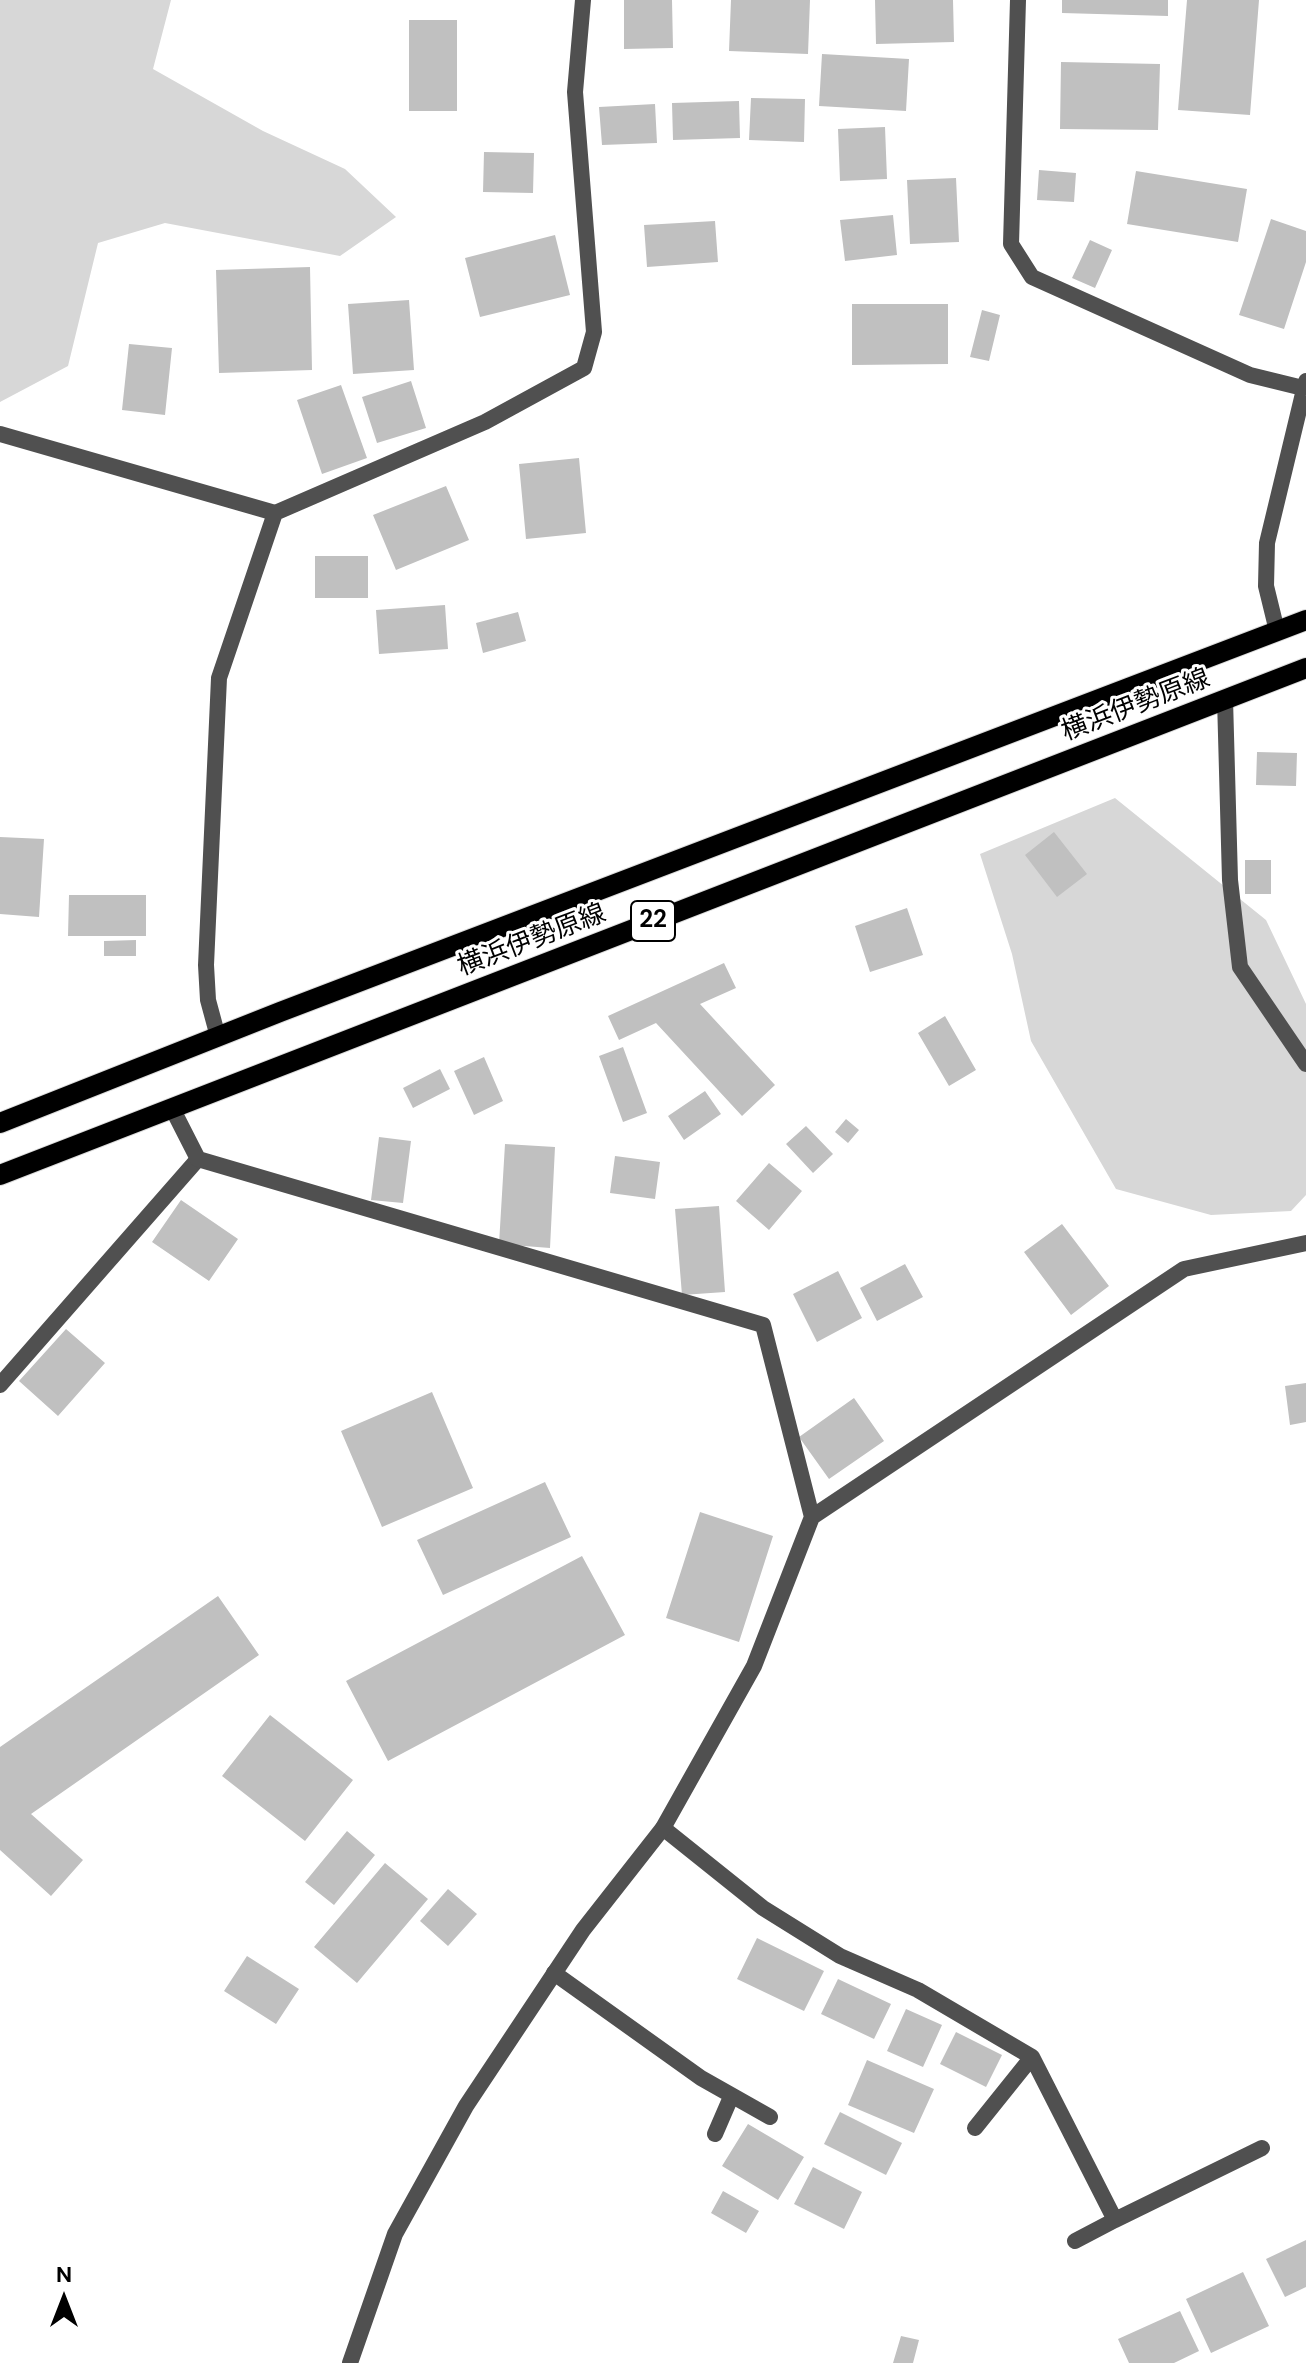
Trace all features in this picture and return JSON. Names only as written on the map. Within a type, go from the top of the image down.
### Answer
[{"type":"main road","name":"横浜伊勢原線","points":[[0,1123],[1306,620]]},
{"type":"main road","name":"横浜伊勢原線","points":[[0,1175],[1306,668]]},
{"type":"street","points":[[0,434],[275,513],[485,422],[584,368],[594,332],[575,92],[583,0]]},
{"type":"street","points":[[1018,0],[1011,244],[1032,277],[1250,375],[1305,385],[1267,543],[1266,586],[1277,631]]},
{"type":"street","points":[[218,1037],[208,1000],[206,965],[219,678],[275,513]]},
{"type":"street","points":[[1225,699],[1230,880],[1240,967],[1306,1064]]},
{"type":"street","points":[[172,1108],[198,1159],[763,1325],[812,1517]]},
{"type":"street","points":[[0,1385],[198,1159]]},
{"type":"street","points":[[350,2363],[395,2234],[466,2106],[583,1930],[663,1828],[754,1666],[812,1517],[1184,1269],[1306,1243]]},
{"type":"street","points":[[663,1828],[763,1908],[840,1956],[918,1990],[1032,2057],[1115,2220]]},
{"type":"street","points":[[554,1973],[731,2097],[770,2117]]},
{"type":"street","points":[[975,2128],[1032,2057]]},
{"type":"street","points":[[715,2134],[731,2097]]},
{"type":"street","points":[[1075,2241],[1262,2148]]},
{"type":"shaded area","points":[[0,0],[171,0],[153,69],[263,131],[345,169],[396,217],[340,256],[165,223],[98,243],[68,366],[0,402]]},
{"type":"shaded area","points":[[1115,798],[1266,920],[1306,1004],[1306,1195],[1291,1211],[1211,1215],[1116,1189],[1031,1041],[1012,954],[980,854]]},
{"type":"building","points":[[624,0],[672,0],[673,48],[624,49]]},
{"type":"building","points":[[731,0],[810,0],[808,54],[729,51]]},
{"type":"building","points":[[875,0],[953,0],[954,42],[876,44]]},
{"type":"building","points":[[1062,0],[1168,0],[1168,16],[1062,13]]},
{"type":"building","points":[[1187,0],[1259,0],[1250,115],[1178,110]]},
{"type":"building","points":[[409,20],[457,20],[457,111],[409,111]]},
{"type":"building","points":[[822,54],[909,59],[906,111],[819,106]]},
{"type":"building","points":[[1061,62],[1160,64],[1158,130],[1060,129]]},
{"type":"building","points":[[751,98],[805,99],[804,142],[749,140]]},
{"type":"building","points":[[739,101],[740,138],[673,140],[672,103]]},
{"type":"building","points":[[655,104],[657,143],[602,145],[599,107]]},
{"type":"building","points":[[885,127],[887,179],[840,181],[838,129]]},
{"type":"building","points":[[484,152],[534,153],[533,193],[483,192]]},
{"type":"building","points":[[1039,170],[1076,173],[1074,202],[1037,200]]},
{"type":"building","points":[[1136,171],[1247,189],[1238,242],[1127,224]]},
{"type":"building","points":[[956,178],[959,242],[910,244],[907,180]]},
{"type":"building","points":[[893,215],[897,255],[845,261],[840,220]]},
{"type":"building","points":[[1271,219],[1306,231],[1306,262],[1284,329],[1239,315]]},
{"type":"building","points":[[715,221],[718,262],[647,267],[644,225]]},
{"type":"building","points":[[555,235],[570,295],[480,317],[465,258]]},
{"type":"building","points":[[1090,240],[1112,250],[1095,288],[1072,278]]},
{"type":"building","points":[[310,267],[312,370],[219,373],[216,270]]},
{"type":"building","points":[[409,300],[414,370],[353,374],[348,304]]},
{"type":"building","points":[[852,304],[948,304],[948,364],[852,365]]},
{"type":"building","points":[[982,310],[1000,315],[989,361],[970,357]]},
{"type":"building","points":[[129,344],[172,348],[165,415],[122,410]]},
{"type":"building","points":[[411,381],[426,428],[377,443],[362,397]]},
{"type":"building","points":[[341,385],[367,458],[322,474],[297,400]]},
{"type":"building","points":[[579,458],[586,533],[526,539],[519,464]]},
{"type":"building","points":[[446,486],[469,540],[396,570],[373,515]]},
{"type":"building","points":[[315,556],[368,556],[368,598],[315,598]]},
{"type":"building","points":[[445,605],[448,649],[379,654],[376,610]]},
{"type":"building","points":[[518,612],[526,641],[483,653],[476,623]]},
{"type":"building","points":[[1257,752],[1297,753],[1296,786],[1256,785]]},
{"type":"building","points":[[1054,832],[1087,874],[1057,897],[1025,855]]},
{"type":"building","points":[[0,837],[44,839],[39,917],[0,914]]},
{"type":"building","points":[[1245,860],[1271,860],[1271,894],[1245,894]]},
{"type":"building","points":[[69,895],[146,895],[146,936],[68,936]]},
{"type":"building","points":[[907,908],[923,955],[870,972],[855,926]]},
{"type":"building","points":[[136,940],[136,956],[104,956],[104,941]]},
{"type":"building","points":[[724,963],[736,988],[700,1004],[775,1085],[742,1116],[656,1023],[619,1040],[608,1016]]},
{"type":"building","points":[[945,1016],[976,1070],[949,1086],[918,1033]]},
{"type":"building","points":[[623,1047],[647,1113],[623,1122],[599,1056]]},
{"type":"building","points":[[484,1057],[503,1101],[474,1115],[454,1071]]},
{"type":"building","points":[[440,1069],[450,1089],[413,1108],[403,1088]]},
{"type":"building","points":[[705,1091],[721,1114],[684,1140],[668,1116]]},
{"type":"building","points":[[846,1119],[859,1130],[848,1143],[835,1132]]},
{"type":"building","points":[[806,1126],[833,1154],[813,1173],[786,1144]]},
{"type":"building","points":[[379,1137],[411,1141],[403,1203],[371,1200]]},
{"type":"building","points":[[505,1144],[555,1147],[550,1248],[499,1244]]},
{"type":"building","points":[[615,1156],[660,1162],[655,1199],[610,1193]]},
{"type":"building","points":[[769,1163],[802,1191],[769,1230],[736,1201]]},
{"type":"building","points":[[181,1200],[238,1239],[209,1281],[152,1242]]},
{"type":"building","points":[[719,1206],[725,1292],[682,1295],[675,1209]]},
{"type":"building","points":[[1062,1224],[1109,1286],[1071,1315],[1024,1252]]},
{"type":"building","points":[[905,1264],[923,1297],[877,1321],[860,1288]]},
{"type":"building","points":[[838,1271],[862,1318],[817,1342],[793,1294]]},
{"type":"building","points":[[66,1329],[105,1363],[58,1416],[19,1381]]},
{"type":"building","points":[[1306,1383],[1306,1422],[1290,1425],[1285,1386]]},
{"type":"building","points":[[432,1392],[473,1488],[382,1527],[341,1431]]},
{"type":"building","points":[[854,1398],[884,1441],[829,1479],[799,1437]]},
{"type":"building","points":[[545,1482],[571,1537],[443,1595],[417,1540]]},
{"type":"building","points":[[700,1512],[773,1536],[739,1642],[666,1618]]},
{"type":"building","points":[[582,1556],[625,1635],[388,1761],[346,1681]]},
{"type":"building","points":[[218,1596],[259,1655],[31,1814],[83,1860],[51,1896],[0,1850],[0,1747]]},
{"type":"building","points":[[270,1715],[353,1780],[305,1841],[222,1776]]},
{"type":"building","points":[[347,1831],[375,1855],[334,1905],[305,1882]]},
{"type":"building","points":[[385,1863],[428,1899],[357,1983],[314,1947]]},
{"type":"building","points":[[448,1889],[477,1914],[448,1946],[420,1921]]},
{"type":"building","points":[[757,1938],[824,1971],[804,2011],[737,1979]]},
{"type":"building","points":[[247,1956],[299,1989],[276,2024],[224,1991]]},
{"type":"building","points":[[838,1979],[891,2004],[874,2039],[821,2014]]},
{"type":"building","points":[[906,2009],[942,2025],[923,2067],[887,2051]]},
{"type":"building","points":[[956,2032],[1002,2055],[986,2087],[940,2064]]},
{"type":"building","points":[[867,2060],[934,2089],[914,2133],[848,2105]]},
{"type":"building","points":[[840,2112],[902,2143],[886,2175],[824,2144]]},
{"type":"building","points":[[748,2124],[804,2157],[778,2200],[722,2166]]},
{"type":"building","points":[[813,2167],[862,2192],[844,2229],[794,2204]]},
{"type":"building","points":[[723,2191],[759,2211],[746,2233],[711,2213]]},
{"type":"building","points":[[1306,2240],[1306,2287],[1285,2297],[1266,2259]]},
{"type":"building","points":[[1243,2272],[1269,2326],[1211,2353],[1186,2299]]},
{"type":"building","points":[[1180,2311],[1199,2351],[1174,2363],[1129,2363],[1118,2339]]},
{"type":"building","points":[[901,2336],[919,2340],[913,2363],[893,2363]]}]
